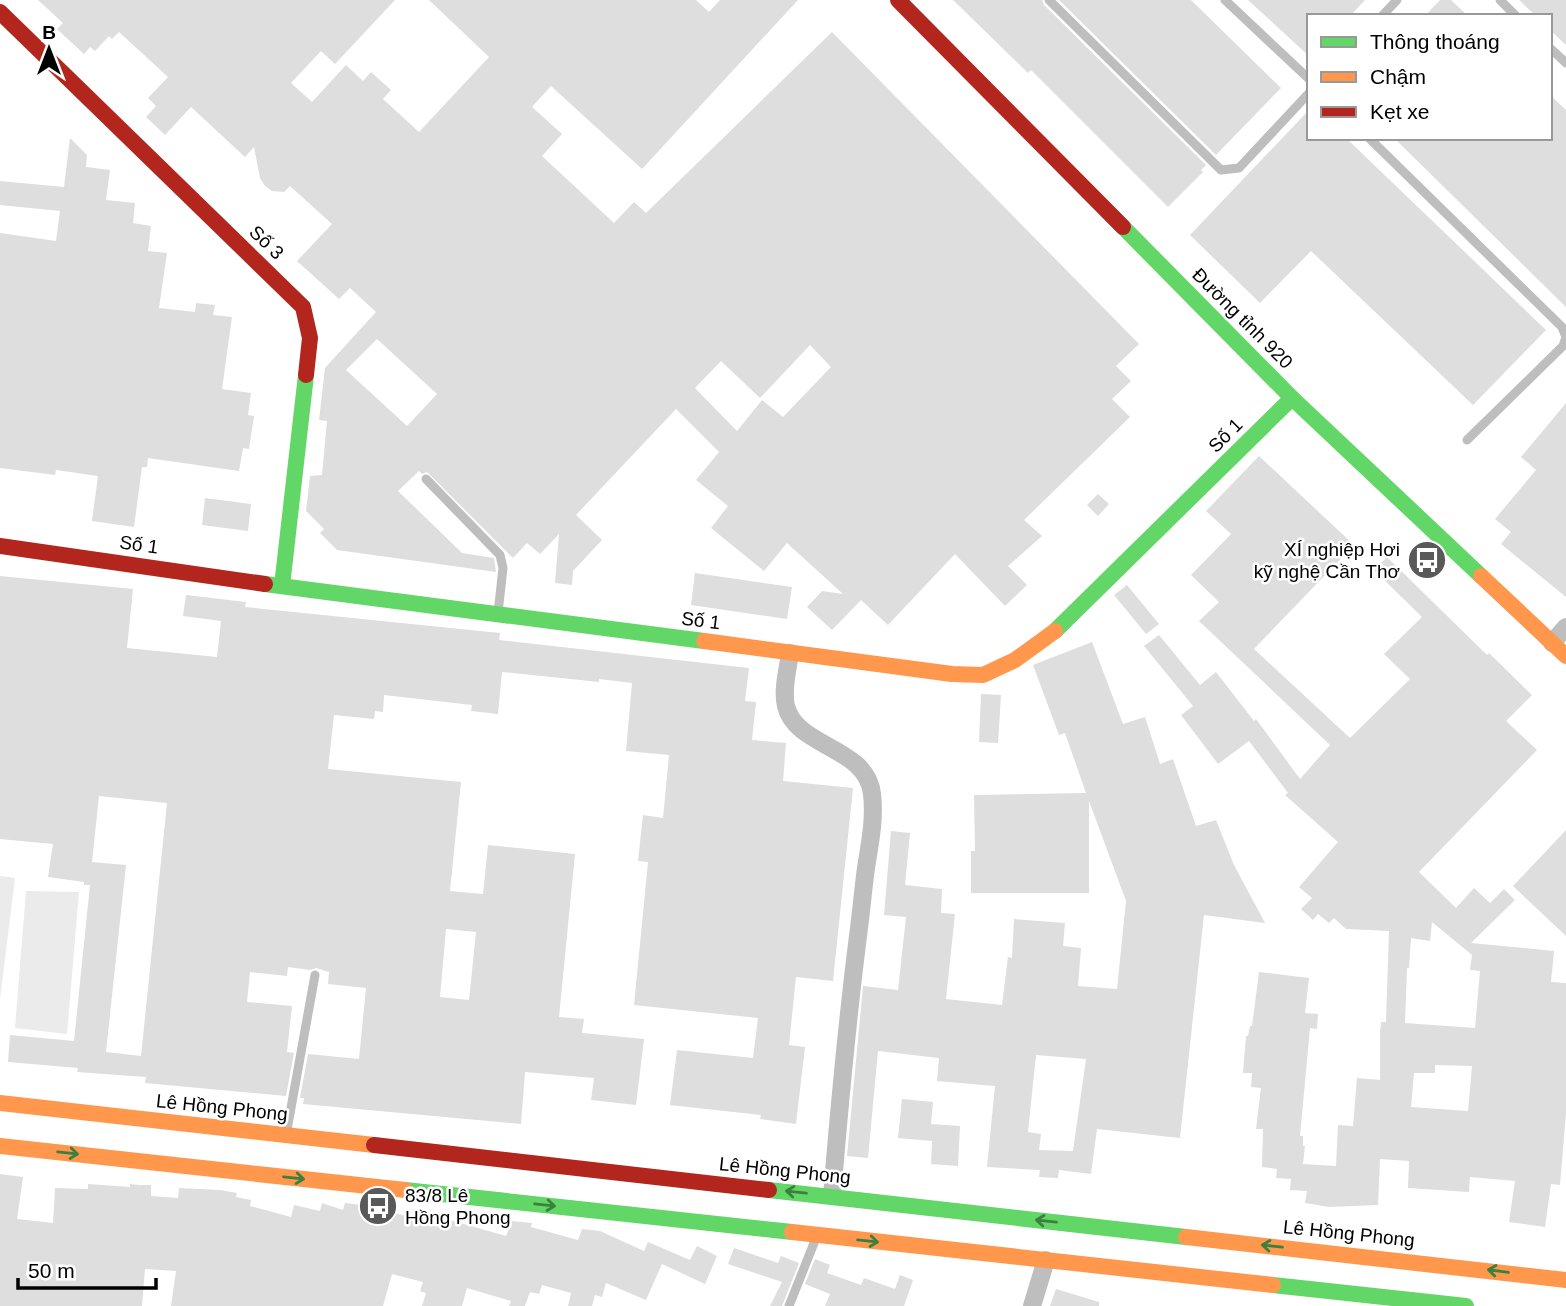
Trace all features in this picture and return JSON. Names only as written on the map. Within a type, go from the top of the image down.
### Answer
[{"type":"main road","name":"Đường tỉnh 920","points":[[898,0],[1293,398],[1566,656]]},
{"type":"main road","name":"Số 3","points":[[0,12],[303,307],[310,338],[282,586]]},
{"type":"main road","name":"Số 1","points":[[0,546],[790,653],[952,674],[983,675],[1015,660],[1059,628],[1293,398]]},
{"type":"main road","name":"Lê Hồng Phong","points":[[0,1103],[1566,1280]]},
{"type":"main road","points":[[0,1146],[1466,1306]]},
{"type":"street","points":[[1552,643],[1566,627]]},
{"type":"street","points":[[790,653],[786,707],[794,721],[817,740],[847,756],[864,771],[872,790],[874,827],[866,868],[846,1032],[832,1196]]},
{"type":"street","points":[[1032,1306],[1046,1260]]},
{"type":"lane","points":[[1049,0],[1222,170],[1239,168],[1307,95]]},
{"type":"lane","points":[[1225,0],[1307,77]]},
{"type":"lane","points":[[1384,14],[1397,0]]},
{"type":"lane","points":[[1500,0],[1514,14]]},
{"type":"lane","points":[[1552,50],[1566,63]]},
{"type":"lane","points":[[1371,140],[1562,327],[1566,337],[1563,346],[1468,440]]},
{"type":"lane","points":[[426,479],[500,555],[503,568],[498,614]]},
{"type":"lane","points":[[286,1135],[315,975]]},
{"type":"lane","points":[[789,1306],[817,1235]]},
{"type":"shaded area","points":[[0,876],[15,878],[0,999]]},
{"type":"shaded area","points":[[26,891],[79,892],[67,1034],[15,1028]]},
{"type":"building","points":[[38,0],[395,0],[335,64],[321,51],[291,83],[312,102],[346,65],[363,81],[371,72],[391,90],[383,99],[419,132],[489,57],[429,0],[696,0],[709,12],[720,0],[798,0],[642,169],[551,86],[532,107],[562,134],[542,156],[614,223],[634,202],[646,213],[832,32],[1139,344],[1116,366],[1131,381],[1112,399],[1130,417],[1024,520],[1042,536],[1008,566],[1027,585],[1005,606],[955,554],[888,625],[861,600],[832,630],[807,607],[822,591],[843,594],[787,543],[764,571],[711,528],[728,506],[696,480],[719,452],[676,409],[576,515],[602,540],[573,571],[572,585],[555,583],[559,534],[540,554],[527,543],[513,558],[427,472],[422,474],[419,471],[398,491],[462,553],[494,558],[496,572],[337,550],[320,533],[324,529],[306,511],[310,476],[322,475],[327,421],[319,420],[325,368],[376,312],[350,288],[339,299],[297,261],[332,224],[290,186],[284,192],[272,191],[265,186],[260,178],[254,147],[245,157],[191,107],[165,135],[146,117],[156,106],[148,98],[168,77],[119,32],[112,39],[109,36],[95,51],[90,47],[84,54],[57,29],[63,23]],"holes":[[[377,339],[437,394],[407,426],[346,370]],[[810,345],[831,367],[783,417],[762,400],[737,431],[695,388],[721,361],[760,398]]]},
{"type":"building","points":[[953,0],[1042,0],[1044,5],[1206,165],[1201,170],[1203,172],[1168,207],[1031,70],[1028,73]]},
{"type":"building","points":[[1059,0],[1191,0],[1281,88],[1216,155]]},
{"type":"building","points":[[1248,0],[1365,0],[1352,14],[1307,14],[1307,54]]},
{"type":"building","points":[[1440,0],[1451,0],[1466,14],[1427,14]]},
{"type":"building","points":[[1519,0],[1566,0],[1566,45],[1552,32],[1552,14],[1534,14]]},
{"type":"building","points":[[1552,97],[1566,110],[1566,307],[1396,140],[1552,140]]},
{"type":"building","points":[[1307,112],[1307,140],[1348,140],[1546,330],[1473,405],[1311,251],[1260,303],[1190,235]]},
{"type":"building","points":[[70,138],[87,155],[86,167],[110,170],[106,200],[135,203],[133,223],[151,226],[148,251],[167,253],[159,308],[195,312],[196,303],[215,305],[213,315],[232,317],[222,389],[251,393],[248,415],[254,416],[249,449],[243,448],[239,471],[148,458],[147,467],[142,467],[134,527],[92,521],[98,476],[56,470],[55,475],[0,468],[0,233],[56,241],[60,211],[0,205],[0,181],[64,187]]},
{"type":"building","points":[[1566,403],[1566,597],[1501,544],[1511,532],[1495,519],[1536,470],[1521,457]]},
{"type":"building","points":[[1259,456],[1354,545],[1254,649],[1350,738],[1410,679],[1384,654],[1422,617],[1374,570],[1387,557],[1532,695],[1506,721],[1537,750],[1419,872],[1456,908],[1474,888],[1490,903],[1504,889],[1515,900],[1471,943],[1554,951],[1551,982],[1566,983],[1566,1113],[1560,1185],[1551,1184],[1545,1227],[1509,1222],[1515,1181],[1470,1177],[1469,1192],[1408,1188],[1409,1161],[1380,1159],[1378,1205],[1329,1207],[1305,1203],[1307,1191],[1290,1190],[1291,1179],[1276,1178],[1277,1169],[1262,1167],[1263,1129],[1256,1129],[1261,1088],[1251,1087],[1252,1073],[1243,1073],[1246,1036],[1252,1026],[1259,972],[1309,978],[1305,1013],[1318,1014],[1317,1029],[1310,1028],[1300,1136],[1303,1136],[1305,1146],[1303,1164],[1336,1166],[1338,1125],[1353,1126],[1357,1078],[1380,1080],[1380,1033],[1381,1022],[1386,1022],[1389,931],[1346,929],[1334,918],[1329,923],[1318,914],[1313,920],[1301,909],[1312,898],[1299,887],[1338,842],[1285,795],[1288,793],[1249,741],[1218,764],[1181,715],[1193,706],[1144,646],[1159,635],[1200,685],[1216,672],[1254,721],[1256,719],[1300,779],[1330,745],[1199,621],[1219,602],[1191,575],[1231,534],[1206,511]],"holes":[[[1432,922],[1472,955],[1470,970],[1480,971],[1475,1028],[1405,1023],[1411,938],[1430,941]],[[1435,1065],[1472,1066],[1468,1111],[1411,1107],[1414,1073],[1435,1073]]]},
{"type":"building","points":[[1098,494],[1109,504],[1098,516],[1087,505]]},
{"type":"building","points":[[205,498],[251,504],[248,531],[202,525]]},
{"type":"building","points":[[695,573],[792,587],[787,619],[691,605]]},
{"type":"building","points":[[0,576],[133,589],[127,648],[217,657],[221,621],[183,616],[186,595],[246,602],[245,607],[500,633],[499,640],[749,668],[745,701],[756,702],[752,740],[786,743],[783,781],[853,788],[833,981],[796,977],[789,1045],[805,1047],[796,1124],[760,1119],[761,1115],[670,1105],[677,1050],[753,1058],[758,1018],[634,1005],[648,862],[638,861],[643,815],[663,818],[669,755],[626,751],[632,683],[502,672],[498,714],[471,711],[472,705],[384,695],[383,712],[375,711],[374,719],[334,715],[328,769],[461,782],[450,891],[483,894],[488,845],[575,854],[559,1017],[584,1019],[582,1033],[644,1039],[636,1105],[591,1100],[594,1078],[525,1072],[521,1124],[303,1104],[304,1098],[300,1098],[308,1054],[359,1059],[366,988],[328,984],[329,972],[316,968],[310,970],[288,967],[287,976],[250,972],[247,1002],[292,1006],[287,1052],[294,1053],[286,1096],[145,1083],[146,1077],[77,1072],[78,1068],[8,1062],[10,1035],[74,1041],[90,885],[48,877],[53,844],[0,839]],"holes":[[[99,796],[167,803],[141,1056],[106,1052],[126,865],[92,862]],[[446,929],[476,932],[469,1000],[440,997]]]},
{"type":"building","points":[[1127,585],[1159,624],[1146,634],[1114,595]]},
{"type":"building","points":[[1092,642],[1123,724],[1145,717],[1160,764],[1173,759],[1196,826],[1216,820],[1234,865],[1265,923],[1204,915],[1180,1138],[1097,1129],[1091,1174],[1059,1170],[1058,1178],[1039,1177],[1040,1170],[987,1167],[995,1086],[937,1081],[939,1058],[878,1051],[868,1158],[847,1156],[863,986],[898,990],[906,917],[884,915],[891,831],[910,833],[905,885],[942,889],[941,913],[955,914],[946,999],[1002,1005],[1008,957],[1012,958],[1014,919],[1065,923],[1063,946],[1081,948],[1078,986],[1117,989],[1126,901],[1089,801],[1089,893],[971,893],[971,851],[975,851],[974,795],[1086,793],[1065,733],[1059,735],[1033,665]],"holes":[[[1036,1055],[1086,1059],[1073,1151],[1039,1150],[1041,1134],[1028,1132]]]},
{"type":"building","points":[[981,694],[1001,695],[998,743],[979,742]]},
{"type":"building","points":[[1566,830],[1566,936],[1513,886]]},
{"type":"building","points":[[902,1099],[933,1102],[931,1124],[960,1126],[958,1166],[931,1164],[932,1141],[898,1138]]},
{"type":"building","points":[[0,1174],[23,1177],[17,1219],[53,1223],[55,1188],[88,1189],[88,1184],[130,1187],[130,1184],[151,1185],[151,1196],[178,1198],[179,1188],[237,1193],[236,1197],[251,1200],[250,1206],[291,1217],[294,1205],[320,1211],[322,1203],[343,1210],[345,1203],[361,1205],[360,1208],[394,1218],[395,1213],[441,1226],[443,1218],[506,1236],[512,1221],[532,1223],[531,1227],[578,1240],[582,1229],[600,1231],[644,1251],[648,1242],[690,1260],[697,1246],[717,1256],[705,1284],[662,1264],[646,1300],[606,1283],[602,1297],[595,1295],[592,1306],[568,1306],[571,1293],[542,1285],[539,1294],[530,1292],[525,1306],[509,1306],[511,1301],[467,1288],[462,1306],[422,1306],[426,1293],[420,1291],[423,1282],[392,1274],[383,1306],[171,1306],[176,1271],[145,1269],[142,1306],[0,1306]]},
{"type":"building","points":[[734,1248],[778,1263],[781,1256],[799,1263],[782,1306],[770,1306],[782,1282],[728,1264]]},
{"type":"building","points":[[815,1259],[830,1265],[827,1273],[861,1285],[864,1278],[895,1289],[900,1275],[913,1280],[904,1306],[825,1306],[830,1294],[805,1284]]},
{"type":"building","points":[[1056,1289],[1099,1302],[1099,1306],[1050,1306]]},
{"type":"traffic: fast","points":[[1123,227],[1292,398],[1481,576]]},
{"type":"traffic: fast","points":[[282,586],[306,375]]},
{"type":"traffic: fast","points":[[1055,631],[1292,398]]},
{"type":"traffic: fast","points":[[265,584],[704,641]]},
{"type":"traffic: fast","points":[[405,1190],[792,1232]]},
{"type":"traffic: fast","points":[[769,1190],[1186,1237]]},
{"type":"traffic: fast","points":[[1273,1285],[1466,1306]]},
{"type":"traffic: slow","points":[[1481,576],[1566,656]]},
{"type":"traffic: slow","points":[[704,641],[952,674],[983,675],[1015,660],[1055,631]]},
{"type":"traffic: slow","points":[[0,1103],[374,1145]]},
{"type":"traffic: slow","points":[[0,1146],[405,1190]]},
{"type":"traffic: slow","points":[[792,1232],[1273,1285]]},
{"type":"traffic: slow","points":[[1186,1237],[1566,1280]]},
{"type":"traffic: jam","points":[[898,0],[1123,227]]},
{"type":"traffic: jam","points":[[0,12],[303,307],[310,338],[306,375]]},
{"type":"traffic: jam","points":[[0,546],[265,584]]},
{"type":"traffic: jam","points":[[374,1145],[769,1190]]},
{"type":"place","name":"XÍ nghiệp Hơi kỹ nghệ Cần Thơ","points":[[1427,560]]},
{"type":"place","name":"83/8 Lê Hồng Phong","points":[[378,1206]]}]
